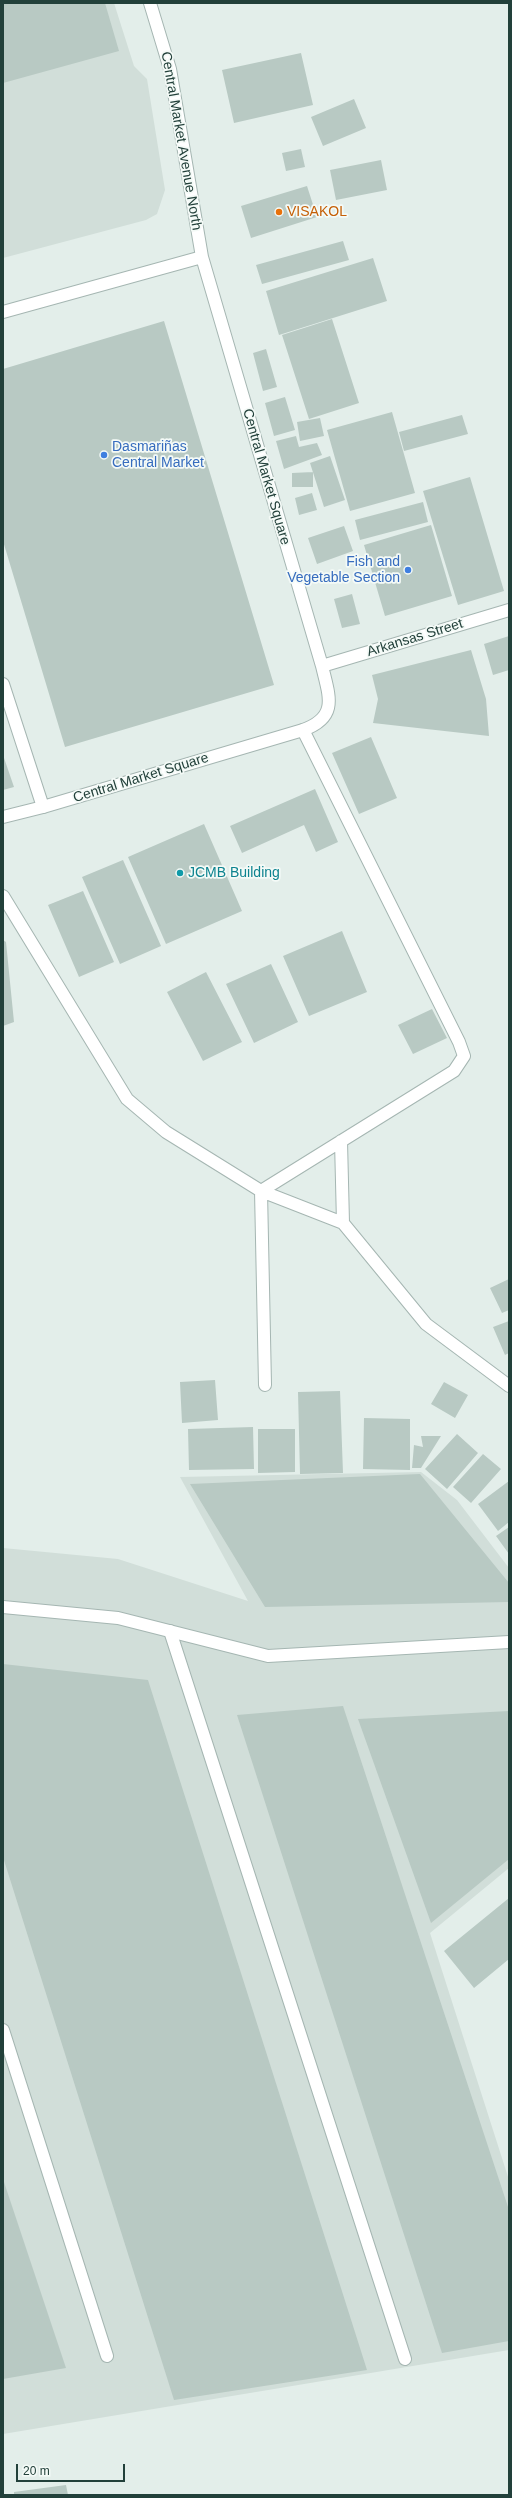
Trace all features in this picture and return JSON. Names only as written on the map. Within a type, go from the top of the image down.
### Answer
[{"type":"street","name":"Central Market Avenue North","points":[[150,3],[170,69],[202,257]]},
{"type":"street","points":[[3,312],[202,257]]},
{"type":"street","name":"Central Market Square","points":[[3,817],[44,807],[316,726],[328,711],[330,700],[322,666],[202,257]]},
{"type":"street","name":"Arkansas Street","points":[[322,666],[509,610]]},
{"type":"street","points":[[3,684],[44,807]]},
{"type":"street","points":[[261,1191],[454,1071],[464,1056],[456,1035],[303,730]]},
{"type":"street","points":[[3,896],[127,1099],[166,1132],[261,1191],[343,1223],[426,1324],[509,1386]]},
{"type":"street","points":[[341,1142],[343,1223]]},
{"type":"street","points":[[261,1191],[265,1385]]},
{"type":"street","points":[[3,1607],[118,1618],[268,1656],[509,1642]]},
{"type":"street","points":[[170,1631],[406,2359]]},
{"type":"street","points":[[3,2030],[107,2356]]},
{"type":"shaded area","points":[[3,3],[114,3],[134,66],[147,79],[165,190],[157,214],[146,220],[3,258]]},
{"type":"shaded area","points":[[421,1472],[457,1500],[509,1568],[509,1868],[430,1933],[509,2180],[509,2350],[3,2434],[3,1548],[118,1559],[248,1601],[180,1477]]},
{"type":"building","points":[[3,3],[105,3],[119,51],[3,83]]},
{"type":"building","points":[[301,53],[313,105],[234,123],[222,70]]},
{"type":"building","points":[[354,99],[366,128],[323,146],[311,117]]},
{"type":"building","points":[[301,149],[305,167],[286,171],[282,153]]},
{"type":"building","points":[[381,160],[387,190],[336,200],[330,170]]},
{"type":"building","name":"VISAKOL","points":[[307,186],[317,217],[251,238],[241,206]]},
{"type":"building","points":[[343,241],[349,260],[262,284],[256,265]]},
{"type":"building","points":[[373,258],[387,301],[279,335],[266,291]]},
{"type":"building","points":[[332,319],[359,403],[309,419],[282,335]]},
{"type":"building","name":"Dasmariñas Central Market","points":[[164,321],[274,685],[65,747],[3,541],[3,369]]},
{"type":"building","points":[[266,349],[277,387],[263,391],[253,353]]},
{"type":"building","points":[[285,397],[295,430],[274,436],[265,403]]},
{"type":"building","points":[[392,412],[415,493],[350,511],[327,430]]},
{"type":"building","points":[[462,415],[468,434],[404,451],[399,432]]},
{"type":"building","points":[[320,418],[324,436],[300,441],[297,422]]},
{"type":"building","points":[[296,436],[299,447],[317,443],[322,455],[284,469],[276,441]]},
{"type":"building","points":[[330,456],[345,500],[324,507],[310,463]]},
{"type":"building","points":[[313,472],[313,487],[292,487],[292,473]]},
{"type":"building","points":[[470,477],[504,591],[458,605],[423,491]]},
{"type":"building","points":[[312,493],[317,510],[299,515],[295,498]]},
{"type":"building","points":[[423,502],[428,522],[360,540],[355,520]]},
{"type":"building","name":"Fish and Vegetable Section","points":[[431,525],[452,596],[385,616],[364,545]]},
{"type":"building","points":[[344,526],[353,551],[317,564],[308,538]]},
{"type":"building","points":[[352,594],[360,624],[342,628],[334,599]]},
{"type":"building","points":[[509,636],[509,670],[493,675],[484,644]]},
{"type":"building","points":[[471,650],[486,699],[489,736],[373,723],[378,699],[372,675]]},
{"type":"building","points":[[371,737],[397,798],[359,814],[332,753]]},
{"type":"building","points":[[3,755],[14,787],[3,790]]},
{"type":"building","points":[[315,789],[338,842],[316,852],[304,825],[242,853],[230,826]]},
{"type":"building","name":"JCMB Building","points":[[204,824],[242,911],[166,944],[128,857]]},
{"type":"building","points":[[123,860],[161,946],[120,964],[82,877]]},
{"type":"building","points":[[83,891],[114,962],[79,977],[48,905]]},
{"type":"building","points":[[342,931],[367,992],[309,1016],[283,956]]},
{"type":"building","points":[[3,940],[6,942],[14,1022],[3,1026]]},
{"type":"building","points":[[271,964],[298,1022],[254,1043],[226,984]]},
{"type":"building","points":[[206,972],[242,1042],[203,1061],[167,992]]},
{"type":"building","points":[[432,1009],[447,1038],[413,1054],[398,1025]]},
{"type":"building","points":[[509,1279],[509,1310],[502,1313],[490,1288]]},
{"type":"building","points":[[509,1321],[509,1353],[505,1355],[493,1327]]},
{"type":"building","points":[[215,1380],[218,1420],[182,1423],[180,1382]]},
{"type":"building","points":[[444,1382],[468,1395],[455,1418],[431,1404]]},
{"type":"building","points":[[340,1391],[343,1473],[300,1474],[298,1392]]},
{"type":"building","points":[[364,1418],[410,1419],[410,1470],[363,1469]]},
{"type":"building","points":[[253,1427],[254,1469],[189,1470],[188,1429]]},
{"type":"building","points":[[258,1429],[295,1429],[295,1472],[258,1473]]},
{"type":"building","points":[[457,1434],[478,1453],[447,1489],[425,1469]]},
{"type":"building","points":[[421,1436],[441,1436],[421,1468],[412,1468],[414,1445],[423,1447]]},
{"type":"building","points":[[483,1454],[501,1469],[471,1503],[453,1487]]},
{"type":"building","points":[[420,1474],[509,1583],[509,1602],[265,1607],[190,1484]]},
{"type":"building","points":[[509,1481],[509,1522],[498,1531],[478,1504]]},
{"type":"building","points":[[509,1527],[509,1554],[496,1536]]},
{"type":"building","points":[[3,1664],[148,1680],[367,2370],[174,2400],[3,1857]]},
{"type":"building","points":[[343,1706],[509,2210],[509,2341],[442,2353],[237,1715]]},
{"type":"building","points":[[509,1711],[509,1859],[431,1923],[358,1719]]},
{"type":"building","points":[[509,1898],[509,1959],[474,1988],[444,1951]]},
{"type":"building","points":[[3,2179],[66,2368],[3,2379]]},
{"type":"building","points":[[66,2485],[68,2495],[14,2495],[14,2492]]},
{"type":"place","name":"VISAKOL","points":[[279,212]]},
{"type":"place","name":"Dasmariñas Central Market","points":[[104,455]]},
{"type":"place","name":"Fish and Vegetable Section","points":[[408,570]]},
{"type":"place","name":"JCMB Building","points":[[180,873]]}]
